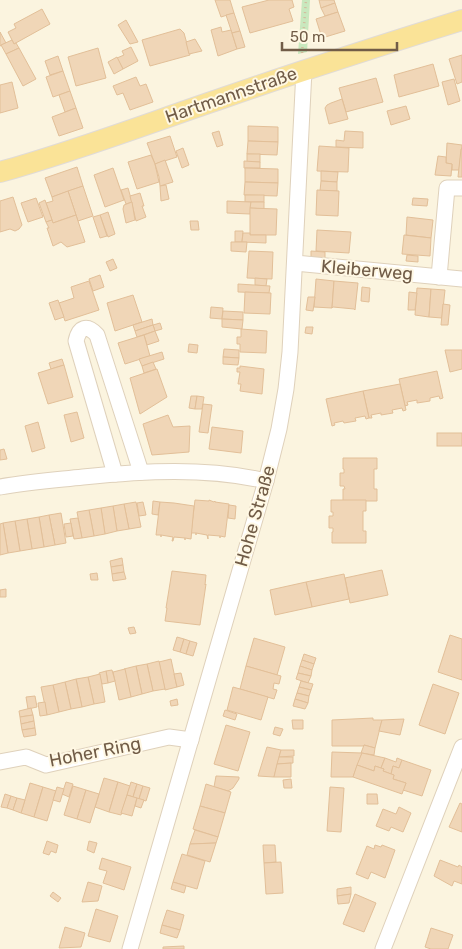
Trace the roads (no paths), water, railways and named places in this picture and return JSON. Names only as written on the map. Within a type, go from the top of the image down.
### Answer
[{"type":"main road","name":"Hartmannstraße","points":[[0,172],[44,160],[304,70],[462,20]]},
{"type":"street","name":"Hohe Straße","points":[[130,949],[266,481],[279,429],[286,388],[292,322],[304,70]]},
{"type":"street","name":"Kleiberweg","points":[[439,276],[447,188],[462,188]]},
{"type":"street","name":"Kleiberweg","points":[[294,263],[462,279]]},
{"type":"street","points":[[115,474],[76,341],[77,335],[86,328],[92,330],[97,335],[141,472]]},
{"type":"street","points":[[0,487],[42,481],[141,472],[229,474],[266,481]]},
{"type":"street","name":"Hoher Ring","points":[[0,762],[26,757],[46,765],[169,737],[191,740]]},
{"type":"street","points":[[383,949],[462,747]]}]
